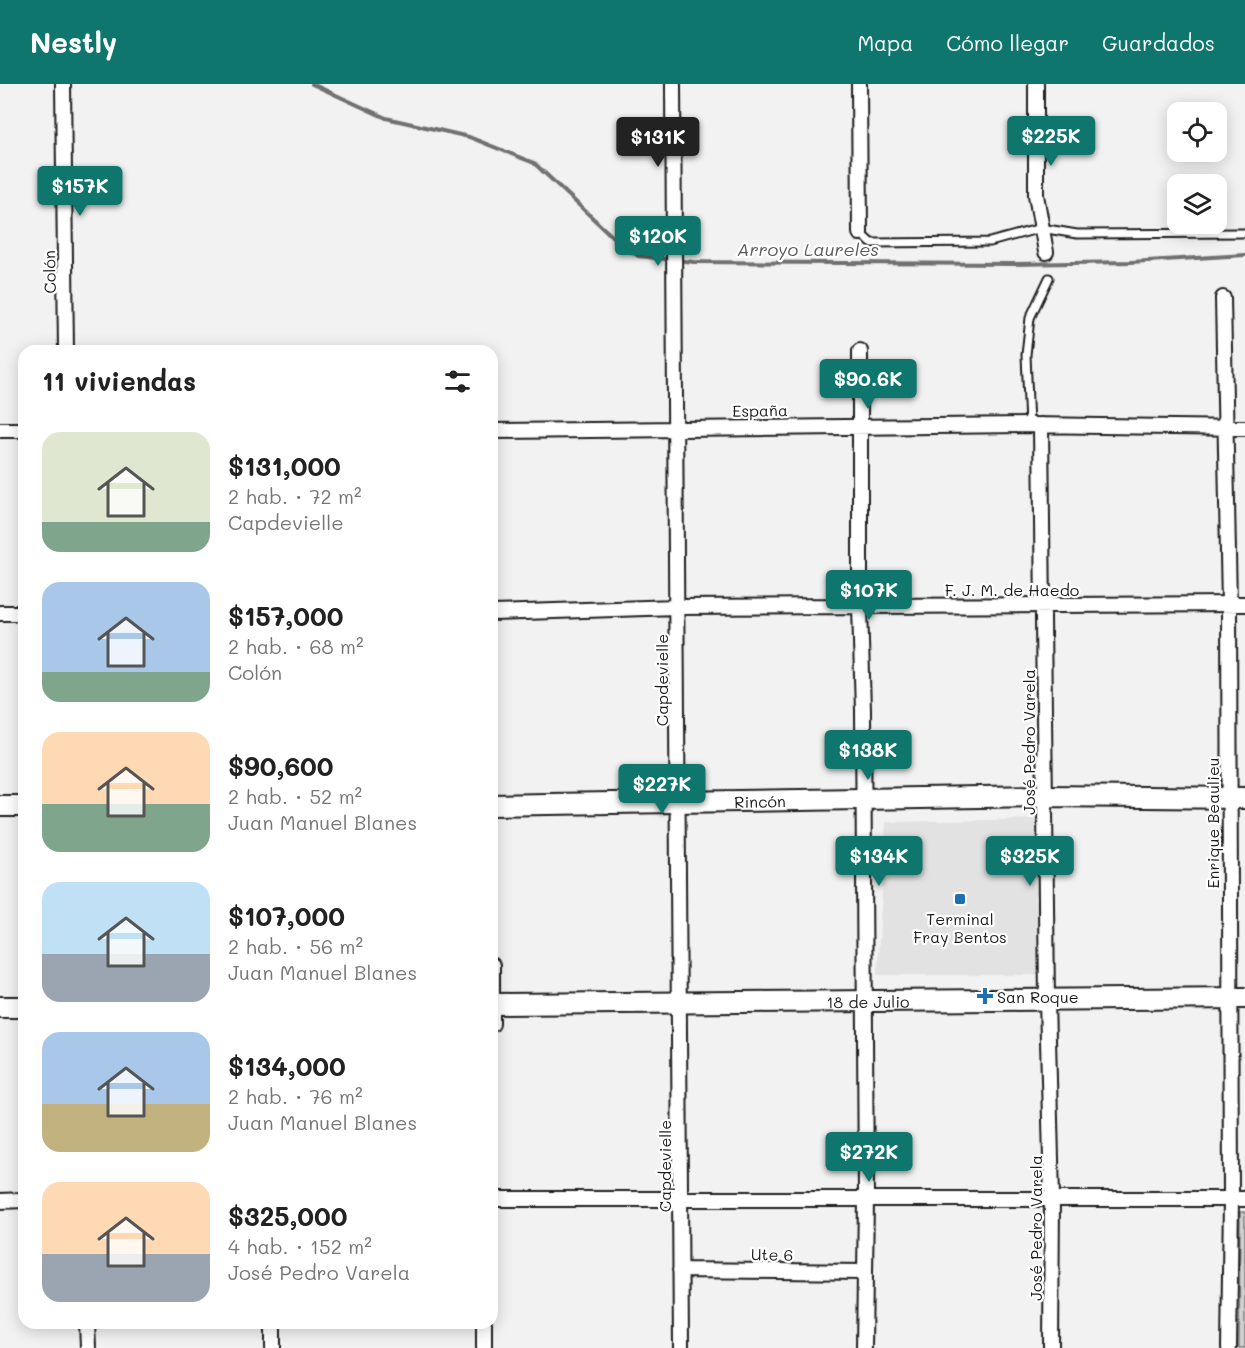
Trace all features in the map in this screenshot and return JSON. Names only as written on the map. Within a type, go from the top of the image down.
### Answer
[{"type":"street","name":"Colón","points":[[63,84],[66,345]]},
{"type":"street","name":"Capdevielle","points":[[673,84],[681,1348]]},
{"type":"street","points":[[859,84],[860,233]]},
{"type":"street","points":[[1036,84],[1036,195],[1046,252]]},
{"type":"street","name":"Enrique Beaulieu","points":[[1223,298],[1229,604],[1237,798],[1238,1199],[1229,1348]]},
{"type":"street","points":[[860,351],[860,606],[863,711],[866,1199],[864,1348]]},
{"type":"street","name":"España","points":[[498,431],[859,425],[1245,428]]},
{"type":"street","name":"José Pedro Varela","points":[[1035,425],[1044,606],[1044,796],[1052,1200],[1052,1348]]},
{"type":"street","points":[[0,430],[18,430]]},
{"type":"street","name":"F. J. M. de Haedo","points":[[498,613],[676,607],[1245,604]]},
{"type":"street","points":[[0,613],[18,613]]},
{"type":"street","name":"Rincón","points":[[498,805],[1044,796],[1237,798]]},
{"type":"street","points":[[0,806],[18,806]]},
{"type":"street","name":"18 de Julio","points":[[498,1004],[1238,998]]},
{"type":"street","points":[[0,1007],[18,1006]]},
{"type":"street","points":[[498,1199],[1238,1199]]},
{"type":"street","points":[[0,1201],[18,1200]]},
{"type":"street","name":"Ute 6","points":[[680,1270],[864,1272]]},
{"type":"street","points":[[87,1329],[88,1348]]},
{"type":"street","points":[[273,1329],[273,1348]]},
{"type":"street","points":[[484,1329],[484,1348]]},
{"type":"lane","points":[[860,233],[871,243],[990,242],[1041,228],[1077,234],[1245,233]]},
{"type":"lane","points":[[1035,425],[1026,355],[1030,318],[1048,278]]},
{"type":"shaded area","name":"Terminal Fray Bentos","points":[[1036,819],[1041,975],[877,975],[886,822]]},
{"type":"shaded area","points":[[1240,1212],[1245,1212],[1245,1348],[1239,1348]]},
{"type":"waterway","name":"Arroyo Laureles","points":[[312,84],[386,118],[469,137],[534,163],[615,239],[638,256],[694,262],[1014,264],[1131,262],[1245,255]]},
{"type":"place","name":"Terminal Fray Bentos","points":[[960,899]]},
{"type":"place","name":"San Roque","points":[[985,996]]}]
